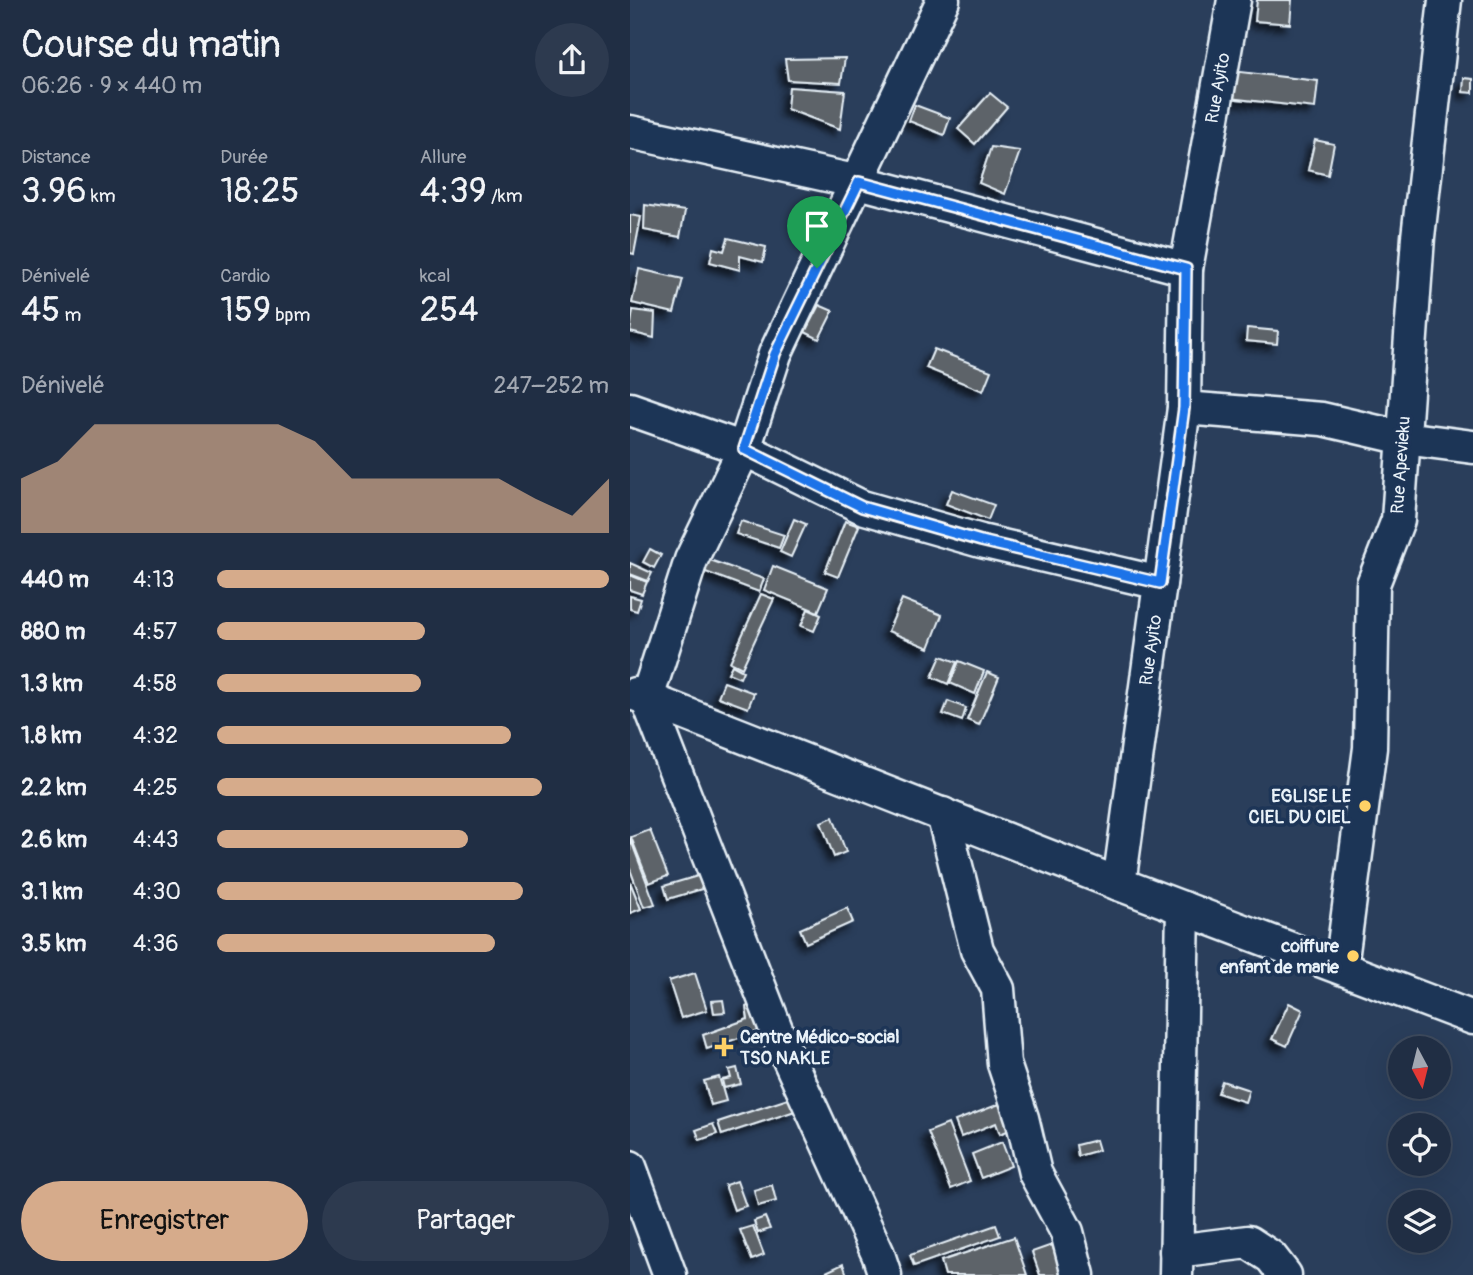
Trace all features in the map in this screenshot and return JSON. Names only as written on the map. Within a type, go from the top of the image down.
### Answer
[{"type":"street","points":[[885,1275],[781,1042],[638,695],[691,560],[744,449],[775,354],[859,182],[943,0]]},
{"type":"street","name":"Rue Ayito","points":[[1119,884],[1184,408],[1186,269],[1234,0]]},
{"type":"street","name":"Rue Apevieku","points":[[1341,967],[1370,748],[1373,584],[1398,520],[1418,237],[1445,0]]},
{"type":"street","points":[[630,132],[859,182],[1186,269]]},
{"type":"street","points":[[1184,408],[1322,419],[1404,438],[1473,447]]},
{"type":"street","points":[[630,409],[744,449],[862,507],[981,541],[1160,583]]},
{"type":"street","points":[[638,695],[1119,884],[1473,1018]]},
{"type":"street","points":[[943,814],[977,950],[998,989],[1004,1064],[1022,1118],[1035,1173],[1067,1232],[1078,1275]]},
{"type":"street","points":[[1184,908],[1176,1263],[1248,1242],[1271,1257],[1285,1275]]},
{"type":"street","points":[[630,1167],[670,1275]]},
{"type":"building","points":[[1257,0],[1292,0],[1290,24],[1255,21]]},
{"type":"building","points":[[845,58],[841,83],[788,80],[785,59]]},
{"type":"building","points":[[1232,71],[1318,81],[1315,108],[1229,98]]},
{"type":"building","points":[[1464,78],[1473,79],[1473,93],[1463,92]]},
{"type":"building","points":[[789,87],[845,91],[840,129],[787,109]]},
{"type":"building","points":[[990,93],[1007,107],[975,144],[958,129]]},
{"type":"building","points":[[915,105],[950,118],[944,135],[909,121]]},
{"type":"building","points":[[1315,140],[1334,144],[1328,175],[1308,170]]},
{"type":"building","points":[[991,147],[1020,151],[1005,194],[979,183]]},
{"type":"building","points":[[645,205],[685,211],[680,237],[644,230]]},
{"type":"building","points":[[630,215],[641,217],[634,254],[630,253]]},
{"type":"building","points":[[728,238],[766,247],[763,262],[740,256],[740,270],[710,262],[713,248],[724,251]]},
{"type":"building","points":[[639,269],[683,279],[674,313],[632,303]]},
{"type":"building","points":[[819,305],[833,311],[819,339],[805,332]]},
{"type":"building","points":[[633,310],[655,313],[654,338],[630,332]]},
{"type":"building","points":[[1247,328],[1278,331],[1277,344],[1246,341]]},
{"type":"building","points":[[934,349],[991,371],[983,391],[926,368]]},
{"type":"building","points":[[952,490],[994,505],[988,520],[946,504]]},
{"type":"building","points":[[794,519],[806,524],[791,557],[780,552]]},
{"type":"building","points":[[741,521],[784,535],[779,548],[736,534]]},
{"type":"building","points":[[845,521],[859,526],[838,577],[825,572]]},
{"type":"building","points":[[650,549],[661,555],[654,568],[643,562]]},
{"type":"building","points":[[707,559],[764,579],[759,592],[703,571]]},
{"type":"building","points":[[630,563],[652,573],[648,581],[630,574]]},
{"type":"building","points":[[773,566],[828,588],[818,612],[764,590]]},
{"type":"building","points":[[630,575],[647,582],[642,594],[630,590]]},
{"type":"building","points":[[761,594],[774,599],[742,668],[730,662]]},
{"type":"building","points":[[630,596],[641,599],[637,611],[630,609]]},
{"type":"building","points":[[902,599],[942,615],[929,648],[888,631]]},
{"type":"building","points":[[808,609],[821,615],[814,631],[801,626]]},
{"type":"building","points":[[941,656],[957,662],[948,684],[932,677]]},
{"type":"building","points":[[959,661],[984,671],[975,694],[950,683]]},
{"type":"building","points":[[732,665],[743,671],[740,678],[728,673]]},
{"type":"building","points":[[987,672],[999,677],[979,725],[967,720]]},
{"type":"building","points":[[724,682],[754,693],[748,708],[718,697]]},
{"type":"building","points":[[948,701],[966,708],[962,721],[943,714]]},
{"type":"building","points":[[833,817],[846,852],[834,857],[821,822]]},
{"type":"building","points":[[650,830],[668,876],[649,883],[631,837]]},
{"type":"building","points":[[630,838],[655,904],[644,907],[630,869]]},
{"type":"building","points":[[701,875],[705,888],[668,899],[664,886]]},
{"type":"building","points":[[630,882],[641,909],[630,913]]},
{"type":"building","points":[[847,908],[853,922],[806,943],[800,929]]},
{"type":"building","points":[[695,973],[707,1010],[681,1018],[669,981]]},
{"type":"building","points":[[723,1000],[725,1012],[714,1013],[712,1001]]},
{"type":"building","points":[[757,1000],[762,1030],[707,1049],[703,1035],[748,1019],[746,1007]]},
{"type":"building","points":[[1289,1003],[1303,1010],[1287,1046],[1272,1039]]},
{"type":"building","points":[[737,1068],[741,1084],[724,1088],[722,1080],[731,1078],[729,1070]]},
{"type":"building","points":[[719,1077],[726,1101],[711,1105],[704,1081]]},
{"type":"building","points":[[1222,1081],[1249,1090],[1245,1102],[1218,1093]]},
{"type":"building","points":[[791,1098],[795,1111],[722,1135],[718,1122]]},
{"type":"building","points":[[1002,1103],[1012,1129],[1000,1134],[996,1123],[961,1137],[955,1121]]},
{"type":"building","points":[[713,1124],[717,1134],[700,1140],[696,1130]]},
{"type":"building","points":[[948,1124],[970,1181],[951,1189],[928,1132]]},
{"type":"building","points":[[1096,1140],[1099,1150],[1078,1156],[1076,1145]]},
{"type":"building","points":[[1002,1142],[1011,1166],[981,1178],[972,1154]]},
{"type":"building","points":[[737,1181],[746,1206],[734,1210],[725,1185]]},
{"type":"building","points":[[772,1185],[776,1201],[758,1206],[754,1190]]},
{"type":"building","points":[[765,1217],[770,1229],[758,1233],[754,1221]]},
{"type":"building","points":[[996,1225],[1000,1236],[914,1266],[910,1255]]},
{"type":"building","points":[[753,1226],[764,1255],[752,1260],[740,1230]]},
{"type":"building","points":[[1014,1237],[1027,1275],[945,1275],[941,1261]]},
{"type":"building","points":[[1052,1245],[1063,1275],[1040,1275],[1032,1252]]},
{"type":"building","points":[[843,1264],[847,1275],[827,1275],[826,1272]]},
{"type":"place","name":"EGLISE LE CIEL DU CIEL","points":[[1365,806]]},
{"type":"place","name":"coiffure enfant de marie","points":[[1353,956]]},
{"type":"place","name":"Centre Médico-social TSO NAKLE","points":[[724,1047]]},
{"type":"route","points":[[859,182],[1186,269],[1184,408],[1160,583],[981,541],[862,507],[744,449],[775,354],[817,268],[859,182]]}]
